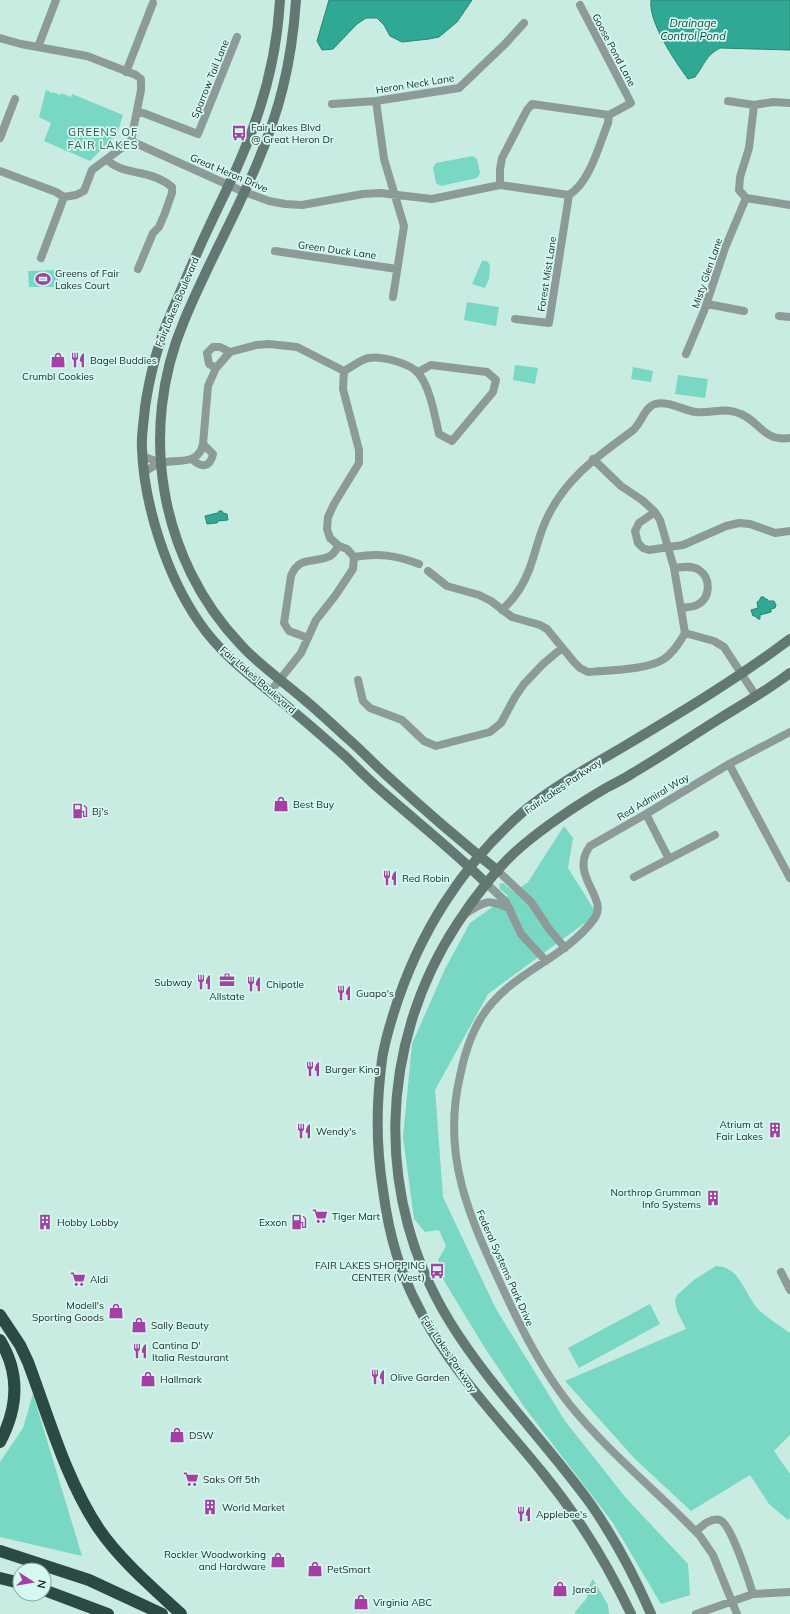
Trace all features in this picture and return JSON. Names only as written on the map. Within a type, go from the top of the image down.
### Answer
[{"type":"highway","points":[[0,1315],[20,1345],[28,1362],[69,1471],[99,1530],[119,1554],[154,1590],[181,1614]]},
{"type":"highway","points":[[0,1340],[10,1362],[15,1383],[13,1407],[10,1420],[0,1442]]},
{"type":"highway","points":[[0,1551],[89,1580],[162,1614]]},
{"type":"highway","points":[[0,1578],[12,1581]]},
{"type":"highway","points":[[52,1593],[108,1614]]},
{"type":"main road","name":"Fair Lakes Boulevard","points":[[280,0],[274,48],[267,84],[242,155],[171,312],[154,360],[143,425],[142,456],[144,472],[161,546],[172,574],[198,622],[230,659],[347,758],[373,784],[470,867],[487,884]]},
{"type":"main road","name":"Fair Lakes Boulevard","points":[[296,0],[290,52],[283,88],[272,124],[244,192],[183,322],[174,347],[163,394],[159,433],[161,463],[168,507],[179,546],[204,599],[224,627],[242,646],[357,746],[383,772],[498,871]]},
{"type":"main road","name":"Fair Lakes Parkway","points":[[631,1614],[600,1553],[568,1505],[543,1472],[476,1394],[430,1329],[421,1313],[399,1263],[394,1250],[388,1223],[379,1167],[377,1106],[385,1045],[402,986],[414,957],[432,922],[470,867],[480,856],[524,812],[548,793],[741,674],[790,639]]},
{"type":"main road","name":"Fair Lakes Parkway","points":[[651,1614],[620,1552],[591,1505],[496,1385],[456,1331],[440,1304],[415,1249],[399,1184],[394,1121],[398,1077],[406,1038],[415,1006],[440,952],[461,917],[498,871],[520,848],[577,805],[630,775],[790,673]]},
{"type":"street","points":[[38,47],[56,0]]},
{"type":"street","points":[[126,72],[153,3]]},
{"type":"street","name":"Goose Pond Lane","points":[[580,5],[631,103],[609,115]]},
{"type":"street","name":"Heron Neck Lane","points":[[332,104],[376,100],[459,88],[505,44],[524,23]]},
{"type":"street","name":"Sparrow Tail Lane","points":[[138,111],[198,134],[237,37]]},
{"type":"street","points":[[0,38],[87,56],[141,79],[138,111],[131,141],[92,170],[84,191],[76,195],[64,197],[56,192],[0,171]]},
{"type":"street","points":[[0,138],[15,99]]},
{"type":"street","points":[[376,100],[384,159],[404,226],[393,297]]},
{"type":"street","points":[[728,101],[754,105],[773,102],[790,103]]},
{"type":"street","points":[[500,185],[500,168],[502,158],[527,110],[532,104],[609,115],[608,123],[585,178],[575,192],[569,195]]},
{"type":"street","points":[[754,105],[749,148],[740,177],[739,190],[746,198],[790,205]]},
{"type":"street","name":"Great Heron Drive","points":[[131,141],[229,186],[269,201],[302,205],[363,194],[380,193],[432,199],[500,185],[569,195]]},
{"type":"street","points":[[107,160],[114,166],[128,171],[141,173],[167,183],[172,187],[172,193],[159,227],[152,233],[138,269]]},
{"type":"street","name":"Forest Mist Lane","points":[[515,319],[549,323],[569,195]]},
{"type":"street","points":[[41,258],[64,197]]},
{"type":"street","name":"Misty Glen Lane","points":[[686,354],[707,304],[725,248],[746,198]]},
{"type":"street","name":"Green Duck Lane","points":[[275,251],[397,269]]},
{"type":"street","points":[[707,304],[744,311]]},
{"type":"street","points":[[779,316],[790,317]]},
{"type":"street","points":[[144,472],[161,463],[189,461],[197,457],[203,448],[208,386],[216,368],[230,352],[256,344],[297,347],[344,371]]},
{"type":"street","points":[[216,368],[209,364],[207,353],[213,347],[220,347],[230,352]]},
{"type":"street","points":[[344,371],[369,358],[401,362],[418,372],[430,396],[439,434],[452,441],[493,392],[496,380],[487,372],[431,365],[418,372]]},
{"type":"street","points":[[270,692],[301,654],[316,620],[335,596],[353,568],[354,557],[347,549],[339,546],[330,538],[328,529],[328,517],[334,504],[359,463],[359,450],[343,389],[344,371]]},
{"type":"street","points":[[502,610],[510,602],[530,570],[541,531],[554,503],[565,488],[594,459],[634,430],[654,404],[664,404],[698,413],[721,409],[736,412],[743,414],[767,435],[782,439],[790,438]]},
{"type":"street","points":[[192,459],[202,466],[211,460],[213,454],[203,444]]},
{"type":"street","points":[[142,456],[161,463]]},
{"type":"street","points":[[428,571],[447,586],[479,595],[512,617],[540,625],[547,629],[574,662],[580,668],[588,672],[638,667],[657,663],[664,659],[680,642],[685,633],[682,608],[674,568],[660,520],[655,512],[642,500],[621,486],[594,459]]},
{"type":"street","points":[[655,512],[645,518],[636,527],[636,540],[643,548],[650,550],[682,544],[726,526],[739,523],[750,524],[775,533],[790,531]]},
{"type":"street","points":[[308,638],[289,631],[284,623],[291,576],[294,569],[301,562],[331,556],[339,546]]},
{"type":"street","points":[[354,557],[374,554],[393,556],[419,564]]},
{"type":"street","points":[[674,568],[685,566],[694,568],[704,575],[707,581],[708,588],[706,595],[701,602],[682,608]]},
{"type":"street","points":[[685,633],[720,644],[724,647],[756,696]]},
{"type":"street","points":[[358,680],[363,701],[370,708],[402,720],[424,741],[436,746],[490,732],[501,722],[524,684],[543,664],[562,648]]},
{"type":"street","name":"Red Admiral Way","points":[[597,914],[598,906],[583,867],[586,852],[590,846],[729,764],[790,732]]},
{"type":"street","points":[[729,764],[789,875]]},
{"type":"street","points":[[646,814],[669,859]]},
{"type":"street","points":[[634,877],[716,834]]},
{"type":"street","name":"Fair Lakes Boulevard","points":[[498,871],[531,902],[549,929],[565,948]]},
{"type":"street","name":"Fair Lakes Boulevard","points":[[487,884],[503,898],[510,909],[521,934],[546,961]]},
{"type":"street","points":[[461,917],[478,906],[488,902],[495,902],[510,909]]},
{"type":"street","name":"Federal Systems Park Drive","points":[[597,914],[577,938],[565,948],[513,982],[497,996],[481,1018],[468,1044],[458,1083],[454,1119],[455,1157],[462,1192],[474,1225],[523,1331],[549,1376],[570,1405],[594,1433],[696,1531],[713,1555],[737,1614]]},
{"type":"street","points":[[781,1272],[790,1290]]},
{"type":"street","points":[[696,1531],[713,1520],[720,1520],[724,1523],[738,1551],[753,1594]]},
{"type":"street","points":[[696,1614],[732,1600],[753,1594],[790,1592]]},
{"type":"shaded area","points":[[46,90],[52,93],[53,92],[60,95],[61,93],[71,97],[72,94],[123,115],[117,134],[90,161],[44,141],[51,123],[39,117]]},
{"type":"shaded area","points":[[473,156],[477,159],[480,173],[477,178],[441,186],[436,183],[433,168],[436,163]]},
{"type":"shaded area","points":[[482,261],[487,261],[490,265],[489,279],[485,288],[472,284]]},
{"type":"shaded area","name":"Greens of Fair Lakes Court","points":[[58,270],[58,287],[29,287],[28,271]]},
{"type":"shaded area","points":[[467,302],[499,307],[496,326],[464,320]]},
{"type":"shaded area","points":[[515,365],[538,368],[535,384],[513,380]]},
{"type":"shaded area","points":[[633,367],[653,371],[651,382],[631,379]]},
{"type":"shaded area","points":[[678,375],[708,379],[705,398],[675,394]]},
{"type":"shaded area","points":[[564,826],[573,838],[568,868],[597,914],[488,994],[435,1090],[443,1197],[496,1309],[565,1421],[626,1498],[688,1564],[690,1595],[661,1604],[613,1523],[525,1408],[483,1345],[443,1279],[438,1260],[446,1246],[439,1230],[425,1232],[414,1219],[403,1137],[412,1044],[445,969],[470,923],[508,896],[500,889],[499,884],[503,883],[514,892],[528,882]]},
{"type":"shaded area","points":[[716,1266],[732,1271],[742,1283],[750,1298],[760,1311],[790,1333],[790,1435],[774,1451],[790,1474],[790,1518],[788,1520],[769,1504],[750,1475],[691,1511],[635,1459],[565,1381],[686,1329],[677,1311],[675,1301],[677,1295],[694,1280]]},
{"type":"shaded area","points":[[650,1304],[660,1324],[579,1368],[568,1348]]},
{"type":"shaded area","points":[[33,1394],[82,1556],[0,1537],[0,1462],[23,1428]]},
{"type":"shaded area","points":[[593,1579],[608,1605],[609,1614],[575,1614],[587,1598],[588,1588]]},
{"type":"water","points":[[329,0],[472,0],[457,22],[439,37],[402,42],[390,36],[384,25],[377,18],[366,18],[357,24],[333,49],[322,50],[317,41]]},
{"type":"water","name":"Drainage Control Pond","points":[[651,0],[790,0],[790,50],[720,48],[708,57],[695,77],[688,79],[676,62],[658,30],[651,9]]},
{"type":"water","points":[[219,511],[227,514],[228,520],[207,524],[205,516],[218,513]]},
{"type":"water","points":[[761,597],[764,597],[768,601],[774,601],[776,605],[775,608],[771,609],[771,612],[760,615],[760,619],[758,619],[753,616],[751,610],[758,608],[757,602]]},
{"type":"place","name":"Fair Lakes Blvd @ Great Heron Dr","points":[[239,133]]},
{"type":"place","name":"Greens of Fair Lakes Court","points":[[43,279]]},
{"type":"place","name":"Crumbl Cookies","points":[[58,360]]},
{"type":"place","name":"Bagel Buddies","points":[[78,360]]},
{"type":"place","name":"Best Buy","points":[[281,804]]},
{"type":"place","name":"Bj's","points":[[80,811]]},
{"type":"place","name":"Red Robin","points":[[390,878]]},
{"type":"place","name":"Allstate","points":[[227,980]]},
{"type":"place","name":"Subway","points":[[204,982]]},
{"type":"place","name":"Chipotle","points":[[254,984]]},
{"type":"place","name":"Guapo's","points":[[344,993]]},
{"type":"place","name":"Burger King","points":[[313,1069]]},
{"type":"place","name":"Atrium at Fair Lakes","points":[[775,1130]]},
{"type":"place","name":"Wendy's","points":[[304,1131]]},
{"type":"place","name":"Northrop Grumman Info Systems","points":[[713,1198]]},
{"type":"place","name":"Tiger Mart","points":[[320,1216]]},
{"type":"place","name":"Hobby Lobby","points":[[45,1222]]},
{"type":"place","name":"Exxon","points":[[299,1222]]},
{"type":"place","name":"FAIR LAKES SHOPPING CENTER (West)","points":[[437,1271]]},
{"type":"place","name":"Aldi","points":[[78,1279]]},
{"type":"place","name":"Modell's Sporting Goods","points":[[116,1311]]},
{"type":"place","name":"Sally Beauty","points":[[139,1325]]},
{"type":"place","name":"Cantina D' Italia Restaurant","points":[[140,1351]]},
{"type":"place","name":"Olive Garden","points":[[378,1377]]},
{"type":"place","name":"Hallmark","points":[[148,1379]]},
{"type":"place","name":"DSW","points":[[177,1435]]},
{"type":"place","name":"Saks Off 5th","points":[[191,1479]]},
{"type":"place","name":"World Market","points":[[210,1507]]},
{"type":"place","name":"Applebee's","points":[[524,1514]]},
{"type":"place","name":"Rockler Woodworking and Hardware","points":[[278,1560]]},
{"type":"place","name":"PetSmart","points":[[315,1569]]},
{"type":"place","name":"Jared","points":[[560,1589]]},
{"type":"place","name":"Virginia ABC","points":[[361,1602]]},
{"type":"district","name":"GREENS OF FAIR LAKES","points":[[103,138]]}]
